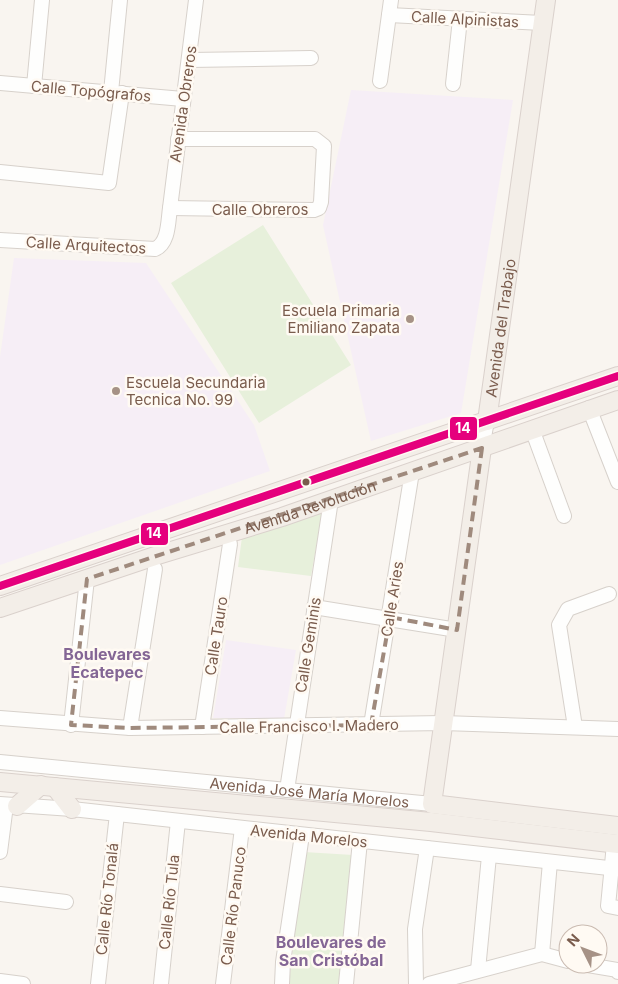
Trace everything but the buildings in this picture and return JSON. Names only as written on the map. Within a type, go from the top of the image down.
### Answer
[{"type":"main road","name":"Avenida del Trabajo","points":[[486,421],[546,0]]},
{"type":"main road","name":"Avenida Revolución","points":[[0,586],[618,376]]},
{"type":"main road","name":"Avenida Revolución","points":[[0,608],[331,500],[482,448],[589,408],[618,400]]},
{"type":"main road","name":"Avenida del Trabajo","points":[[432,804],[482,448]]},
{"type":"main road","name":"Avenida José María Morelos","points":[[0,782],[432,822],[616,844]]},
{"type":"main road","points":[[8,805],[48,786],[72,809]]},
{"type":"main road","name":"Avenida José María Morelos","points":[[432,804],[618,826]]},
{"type":"main road","points":[[432,822],[493,812]]},
{"type":"street","points":[[34,86],[42,0]]},
{"type":"street","points":[[0,172],[109,183],[116,93],[120,0]]},
{"type":"street","name":"Avenida Obreros","points":[[170,208],[196,0]]},
{"type":"street","points":[[380,81],[391,0]]},
{"type":"street","name":"Calle Alpinistas","points":[[389,15],[542,23]]},
{"type":"street","points":[[453,84],[460,19]]},
{"type":"street","points":[[190,60],[312,58]]},
{"type":"street","name":"Calle Topógrafos","points":[[0,83],[183,99]]},
{"type":"street","name":"Calle Obreros","points":[[170,208],[314,210],[319,208],[321,202],[324,146],[321,141],[315,139],[178,139]]},
{"type":"street","name":"Calle Arquitectos","points":[[0,240],[155,249],[161,246],[164,240],[170,208]]},
{"type":"street","points":[[589,408],[618,482]]},
{"type":"street","name":"Avenida del Trabajo","points":[[482,448],[486,421]]},
{"type":"street","points":[[532,429],[564,516]]},
{"type":"street","name":"Calle Aries","points":[[371,725],[390,618],[412,472]]},
{"type":"street","name":"Calle Geminis","points":[[287,790],[331,500]]},
{"type":"street","name":"Calle Tauro","points":[[202,727],[230,544]]},
{"type":"street","points":[[130,728],[155,569]]},
{"type":"street","points":[[71,725],[87,579]]},
{"type":"street","points":[[575,727],[559,625],[568,609],[610,594]]},
{"type":"street","points":[[314,607],[457,630]]},
{"type":"street","name":"Calle Francisco I. Madero","points":[[0,718],[71,725],[130,728],[443,723],[618,729]]},
{"type":"street","name":"Avenida José María Morelos","points":[[0,762],[432,804]]},
{"type":"street","points":[[0,852],[8,805]]},
{"type":"street","name":"Avenida Morelos","points":[[8,805],[72,809],[489,856],[615,868]]},
{"type":"street","name":"Calle Río Tonalá","points":[[98,984],[116,814]]},
{"type":"street","name":"Calle Río Tula","points":[[161,984],[178,821]]},
{"type":"street","name":"Calle Río Panuco","points":[[223,984],[242,828]]},
{"type":"street","points":[[282,984],[283,962],[302,835]]},
{"type":"street","points":[[346,984],[360,841]]},
{"type":"street","points":[[616,844],[615,868],[608,906],[618,908]]},
{"type":"street","points":[[416,984],[416,930],[427,848]]},
{"type":"street","points":[[478,970],[489,856]]},
{"type":"street","points":[[542,954],[550,862]]},
{"type":"street","points":[[0,894],[66,902]]},
{"type":"street","points":[[429,984],[542,954],[558,958]]},
{"type":"street","points":[[0,981],[23,984]]},
{"type":"highlighted area","points":[[482,448],[457,630],[390,617],[371,725],[130,728],[71,725],[87,579]]},
{"type":"shaded area","name":"Escuela Primaria Emiliano Zapata","points":[[351,90],[513,100],[461,413],[371,441],[323,225]]},
{"type":"shaded area","name":"Escuela Secundaria Tecnica No. 99","points":[[14,258],[146,263],[254,425],[270,471],[0,565],[0,357]]},
{"type":"shaded area","points":[[226,640],[296,650],[284,719],[213,718]]},
{"type":"green space","points":[[263,225],[351,365],[259,423],[171,283]]},
{"type":"green space","points":[[323,508],[311,576],[238,567],[242,537]]},
{"type":"green space","points":[[304,852],[353,855],[341,984],[289,984]]},
{"type":"transit line","name":"14","points":[[0,586],[618,376]]},
{"type":"place","name":"Escuela Primaria Emiliano Zapata","points":[[410,319]]},
{"type":"place","name":"Escuela Secundaria Tecnica No. 99","points":[[116,391]]},
{"type":"district","name":"Boulevares Ecatepec","points":[[107,663]]},
{"type":"district","name":"Boulevares de San Cristóbal","points":[[331,951]]}]
